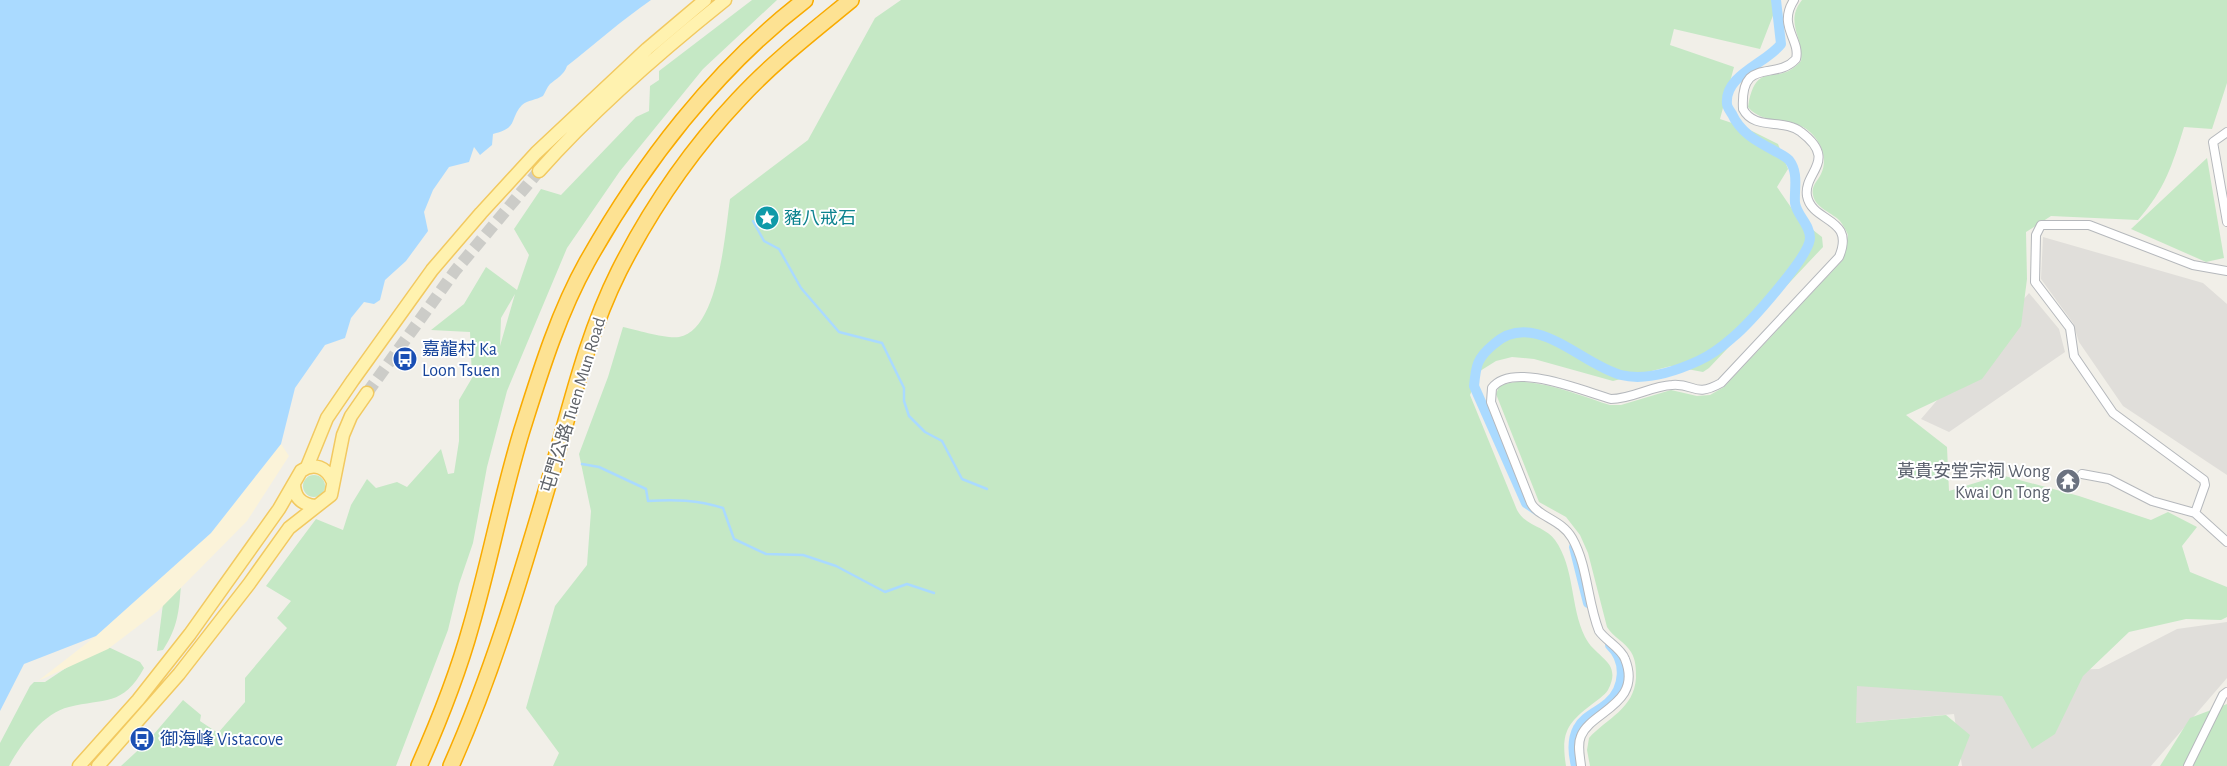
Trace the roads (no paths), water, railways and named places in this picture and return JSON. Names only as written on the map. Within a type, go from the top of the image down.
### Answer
[{"type":"highway","name":"屯門公路 Tuen Mun Road","points":[[419,766],[471,628],[522,432],[550,344],[586,264],[625,200],[672,133],[712,86],[770,29],[805,0]]},
{"type":"highway","name":"屯門公路 Tuen Mun Road","points":[[451,766],[512,608],[592,333],[620,270],[659,201],[694,152],[738,100],[793,48],[851,0]]},
{"type":"main road","points":[[307,467],[327,418],[432,270],[468,227],[536,153],[646,49],[705,0]]},
{"type":"main road","points":[[539,171],[619,91],[679,37],[725,0]]},
{"type":"main road","points":[[98,766],[179,674],[289,528],[331,495],[344,435],[351,416],[367,393]]},
{"type":"main road","points":[[78,766],[138,700],[190,634],[279,509],[300,471],[313,466],[326,470],[333,482]]},
{"type":"main road","points":[[294,483],[299,499],[315,506]]},
{"type":"street","points":[[1581,766],[1579,742],[1582,734],[1620,700],[1627,684],[1626,660],[1620,651],[1606,640],[1599,631],[1580,556],[1572,539],[1561,524],[1537,510],[1531,503],[1491,402],[1492,388],[1503,378],[1514,376],[1531,377],[1611,399],[1620,399],[1671,384],[1697,391],[1708,390],[1721,383],[1838,257],[1843,242],[1840,231],[1833,222],[1814,208],[1807,198],[1808,184],[1818,164],[1818,155],[1814,146],[1797,129],[1755,121],[1743,109],[1745,89],[1753,75],[1760,71],[1783,68],[1796,59],[1796,48],[1788,26],[1790,8],[1794,0]]},
{"type":"street","points":[[2227,132],[2213,142],[2227,222]]},
{"type":"street","points":[[2195,513],[2205,485],[2204,480],[2113,413],[2074,356],[2070,328],[2035,282],[2036,235],[2042,225],[2089,225],[2193,265],[2227,271]]},
{"type":"street","points":[[2082,474],[2109,479],[2152,501],[2195,513],[2227,542]]},
{"type":"street","points":[[2188,766],[2223,695],[2227,692]]},
{"type":"water","points":[[0,0],[651,0],[567,66],[562,74],[549,85],[543,96],[522,105],[510,126],[501,132],[493,134],[492,145],[480,155],[474,147],[469,162],[449,167],[433,190],[424,212],[428,231],[406,261],[385,280],[380,300],[374,304],[364,302],[351,318],[345,338],[325,345],[295,388],[281,444],[211,533],[96,636],[24,664],[0,711]]},
{"type":"waterway","points":[[1538,511],[1526,503],[1474,386],[1478,362],[1488,349],[1509,335],[1525,332],[1541,335],[1558,342],[1606,369],[1630,377],[1660,374],[1689,365],[1716,351],[1732,338],[1777,290],[1790,274],[1807,247],[1810,238],[1806,224],[1796,208],[1795,175],[1792,165],[1786,157],[1744,131],[1735,120],[1727,105],[1728,94],[1732,85],[1739,77],[1775,51],[1781,44],[1776,0]]},
{"type":"waterway","points":[[753,221],[764,241],[779,249],[801,288],[839,332],[882,343],[904,388],[904,401],[909,416],[925,432],[942,441],[962,479],[987,489]]},
{"type":"waterway","points":[[582,464],[599,467],[646,489],[648,501],[686,501],[723,508],[734,539],[766,554],[803,555],[836,566],[885,592],[907,584],[934,593]]},
{"type":"waterway","points":[[1574,547],[1588,603]]},
{"type":"waterway","points":[[1576,766],[1574,747],[1578,728],[1587,717],[1614,697],[1621,682],[1622,674],[1619,659],[1610,645]]},
{"type":"tunnel","points":[[367,393],[455,271],[539,171]]},
{"type":"place","name":"豬八戒石","points":[[767,218]]},
{"type":"place","name":"嘉龍村 Ka Loon Tsuen","points":[[405,359]]},
{"type":"place","name":"黃貴安堂宗祠 Wong Kwai On Tong","points":[[2068,481]]},
{"type":"place","name":"御海峰 Vistacove","points":[[142,739]]}]
